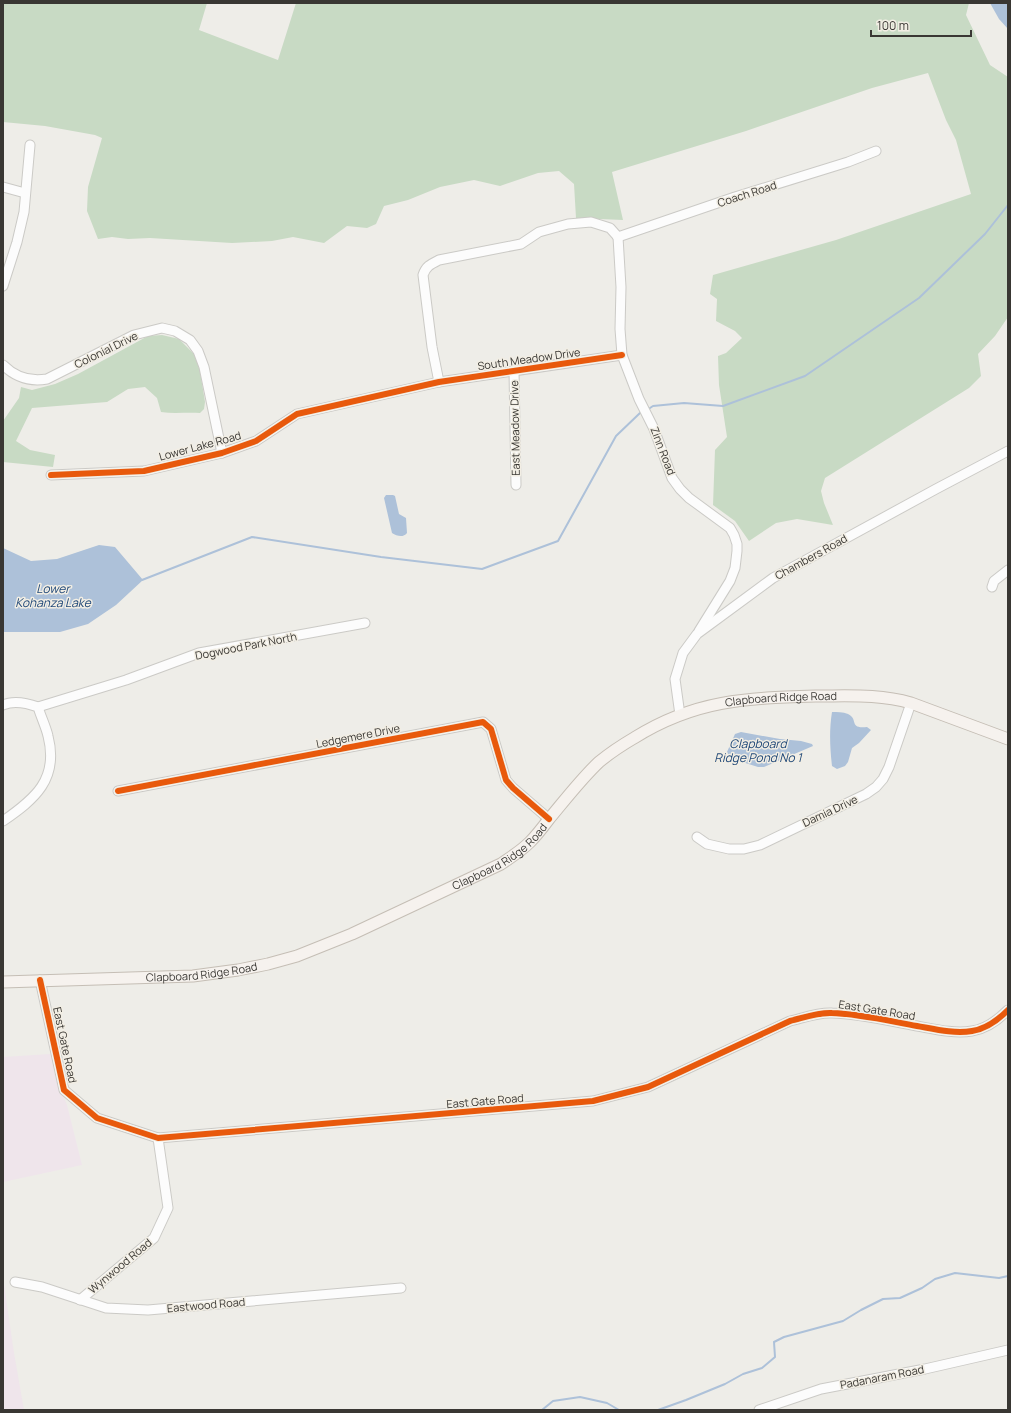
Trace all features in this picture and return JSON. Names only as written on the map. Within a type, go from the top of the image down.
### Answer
[{"type":"main road","name":"Clapboard Ridge Road","points":[[3,982],[122,979],[201,975],[238,970],[297,956],[352,934],[494,868],[531,841],[584,778],[600,761],[619,747],[641,734],[680,715],[720,703],[770,698],[862,695],[890,698],[911,703],[1008,740]]},
{"type":"street","points":[[3,286],[17,242],[24,212],[30,145]]},
{"type":"street","name":"Coach Road","points":[[618,237],[735,197],[848,162],[876,151]]},
{"type":"street","points":[[3,187],[25,193]]},
{"type":"street","points":[[439,382],[432,347],[424,274],[425,268],[429,264],[438,260],[520,244],[539,232],[568,224],[591,222],[610,228],[618,237]]},
{"type":"street","name":"Zinn Road","points":[[618,237],[621,287],[620,329],[622,355],[639,399],[654,428],[672,478],[689,498],[730,528],[737,544],[738,551],[735,568],[730,581],[697,634]]},
{"type":"street","name":"Colonial Drive","points":[[3,365],[19,376],[37,381],[47,379],[134,335],[162,328],[175,331],[190,340],[198,350],[204,367],[222,453]]},
{"type":"street","name":"South Meadow Drive","points":[[439,382],[622,355]]},
{"type":"street","name":"East Meadow Drive","points":[[514,371],[516,485]]},
{"type":"street","name":"Lower Lake Road","points":[[51,475],[144,471],[222,453],[256,441],[297,414],[439,382]]},
{"type":"street","name":"Chambers Road","points":[[680,715],[675,679],[682,653],[697,634],[773,578],[1008,451]]},
{"type":"street","points":[[992,587],[994,581],[1008,570]]},
{"type":"street","name":"Dogwood Park North","points":[[38,708],[126,680],[200,653],[365,623]]},
{"type":"street","points":[[3,705],[8,703],[26,703],[38,708],[48,737],[50,756],[49,774],[40,791],[30,801],[3,821]]},
{"type":"street","name":"Damia Drive","points":[[697,837],[707,844],[729,849],[744,849],[760,845],[866,794],[876,787],[886,774],[911,703]]},
{"type":"street","name":"Ledgemere Drive","points":[[118,791],[483,722],[491,728],[506,780],[512,788],[549,819]]},
{"type":"street","name":"East Gate Road","points":[[40,980],[64,1090],[97,1118],[158,1138],[593,1102],[648,1087],[790,1021],[815,1015],[831,1013],[862,1016],[954,1032],[971,1031],[982,1028],[999,1019],[1008,1010]]},
{"type":"street","name":"Wynwood Road","points":[[80,1300],[154,1238],[168,1208],[158,1138]]},
{"type":"street","name":"Eastwood Road","points":[[15,1282],[42,1287],[106,1308],[148,1310],[401,1288]]},
{"type":"street","name":"Padanaram Road","points":[[759,1410],[821,1389],[925,1369],[1008,1350]]},
{"type":"shaded area","points":[[50,1054],[56,1079],[67,1105],[82,1165],[3,1182],[3,1057]]},
{"type":"shaded area","points":[[3,1277],[14,1353],[24,1410],[3,1410]]},
{"type":"green space","points":[[3,3],[207,3],[199,30],[278,60],[296,3],[969,3],[966,15],[990,65],[1008,77],[1008,317],[995,336],[978,354],[981,376],[969,388],[825,478],[821,491],[833,525],[797,519],[776,523],[749,541],[735,521],[713,505],[715,450],[727,437],[719,385],[718,356],[726,353],[742,338],[735,331],[716,321],[717,299],[710,294],[713,275],[836,240],[971,194],[956,140],[946,120],[928,73],[872,88],[746,131],[612,172],[623,220],[576,218],[574,184],[559,171],[538,173],[500,186],[474,180],[440,187],[408,200],[384,206],[376,224],[367,228],[347,226],[324,243],[293,237],[272,241],[232,243],[150,238],[128,239],[112,237],[98,239],[87,211],[88,187],[102,138],[95,135],[45,126],[3,122]]},
{"type":"green space","points":[[162,335],[179,339],[194,354],[200,371],[205,402],[204,409],[200,413],[161,412],[157,398],[145,387],[128,389],[107,402],[32,408],[16,441],[30,450],[55,455],[53,467],[3,462],[3,421],[19,398],[21,387],[32,390],[55,384],[78,374],[148,336]]},
{"type":"water","points":[[990,3],[1008,3],[1008,29],[999,19]]},
{"type":"water","points":[[386,495],[395,496],[399,514],[406,518],[407,533],[404,536],[398,536],[392,533],[384,498]]},
{"type":"water","name":"Lower Kohanza Lake","points":[[99,545],[115,547],[143,580],[116,605],[88,624],[60,632],[3,632],[3,548],[31,561],[57,559]]},
{"type":"water","points":[[832,712],[842,712],[848,714],[853,718],[858,727],[867,727],[871,730],[852,748],[848,762],[845,766],[837,769],[832,766],[831,759],[830,733]]},
{"type":"water","name":"Clapboard Ridge Pond No 1","points":[[741,732],[801,741],[812,744],[813,746],[764,767],[758,767],[739,761],[729,756],[727,752],[735,734]]},
{"type":"waterway","points":[[650,408],[653,406],[684,403],[723,406],[805,376],[919,298],[985,234],[1008,205]]},
{"type":"waterway","points":[[142,580],[252,537],[381,557],[482,569],[558,541],[616,436],[640,413]]},
{"type":"waterway","points":[[658,1410],[725,1384],[743,1374],[762,1368],[775,1357],[774,1342],[784,1337],[843,1321],[883,1299],[900,1298],[922,1288],[935,1279],[955,1273],[999,1278],[1008,1276]]},
{"type":"waterway","points":[[542,1410],[553,1401],[580,1397],[607,1403],[619,1410]]},
{"type":"cycle path","points":[[51,475],[144,471],[222,453],[256,441],[297,414],[439,382],[622,355]]},
{"type":"cycle path","points":[[118,791],[483,722],[491,729],[506,780],[513,788],[549,819]]},
{"type":"cycle path","points":[[40,980],[64,1090],[97,1118],[158,1138],[593,1101],[648,1087],[790,1021],[816,1014],[827,1013],[854,1015],[937,1030],[965,1032],[977,1030],[987,1026],[996,1021],[1008,1010]]}]
